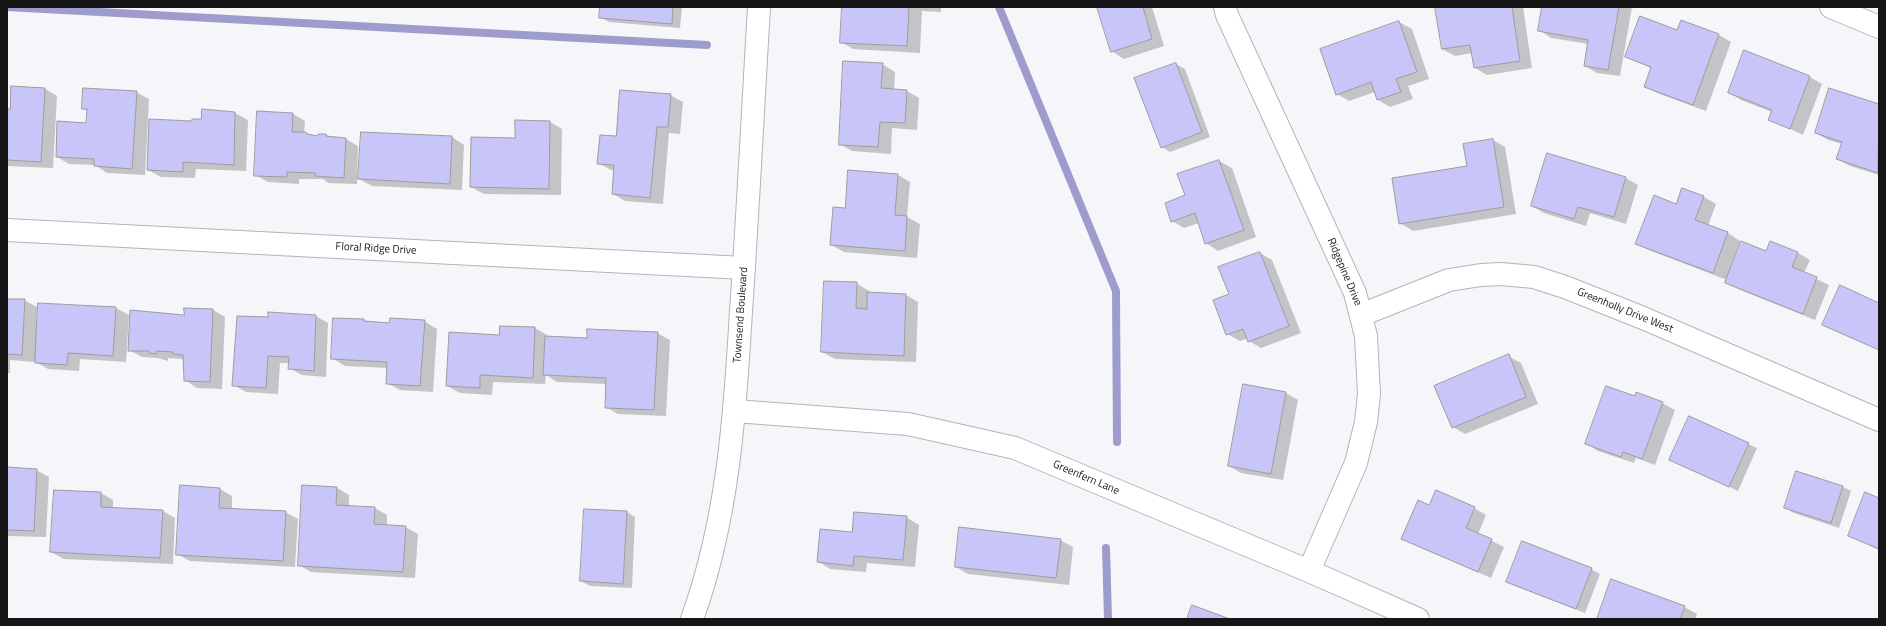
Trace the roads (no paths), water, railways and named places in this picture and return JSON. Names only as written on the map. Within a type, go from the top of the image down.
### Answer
[{"type":"street","name":"Townsend Boulevard","points":[[692,619],[704,587],[723,506],[735,411],[758,7]]},
{"type":"street","points":[[1831,7],[1879,27]]},
{"type":"street","name":"Ridgepine Drive","points":[[1232,10],[1355,293],[1362,315],[1366,336],[1369,394],[1366,422],[1356,463],[1309,570]]},
{"type":"street","name":"Floral Ridge Drive","points":[[7,230],[744,268]]},
{"type":"street","name":"Greenholly Drive West","points":[[1362,315],[1449,280],[1481,275],[1501,274],[1534,277],[1565,287],[1643,318],[1879,420]]},
{"type":"street","name":"Greenfern Lane","points":[[735,411],[908,424],[1015,448],[1309,570],[1418,619]]},
{"type":"waterway","points":[[7,7],[707,45]]},
{"type":"waterway","points":[[999,7],[1116,291],[1117,442]]},
{"type":"waterway","points":[[1106,548],[1108,619]]}]
